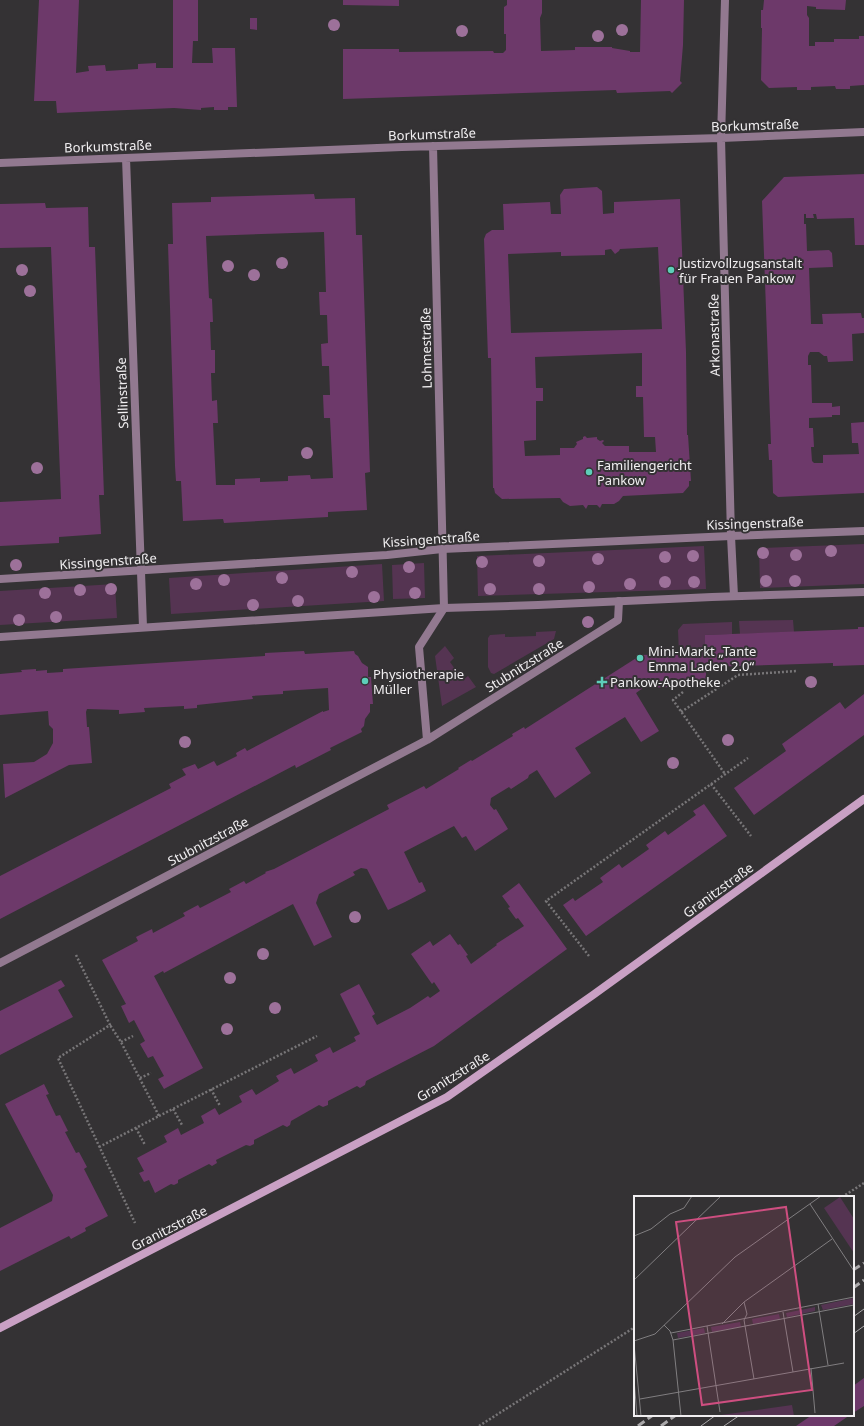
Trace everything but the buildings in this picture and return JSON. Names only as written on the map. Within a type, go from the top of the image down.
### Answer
[{"type":"main road","name":"Granitzstraße","points":[[0,1328],[447,1097],[593,995],[864,799]]},
{"type":"street","name":"Arkonastraße","points":[[725,0],[721,138],[731,536],[734,596]]},
{"type":"street","name":"Borkumstraße","points":[[0,163],[433,146],[721,138],[864,132]]},
{"type":"street","name":"Lohmestraße","points":[[433,146],[442,549]]},
{"type":"street","name":"Sellinstraße","points":[[126,158],[143,627]]},
{"type":"street","name":"Kissingenstraße","points":[[0,579],[387,555],[442,549],[864,531]]},
{"type":"street","points":[[427,740],[419,647],[444,608],[442,549]]},
{"type":"street","points":[[0,637],[444,608],[864,592]]},
{"type":"street","name":"Stubnitzstraße","points":[[0,963],[427,740],[618,620],[619,601]]},
{"type":"path","points":[[681,712],[738,675],[797,671]]},
{"type":"path","points":[[683,692],[673,700],[725,774]]},
{"type":"path","points":[[589,956],[546,901],[748,758]]},
{"type":"path","points":[[711,784],[751,836]]},
{"type":"path","points":[[76,955],[110,1025],[121,1042],[159,1116]]},
{"type":"path","points":[[110,1025],[58,1058],[135,1223]]},
{"type":"path","points":[[121,1042],[133,1036]]},
{"type":"path","points":[[99,1147],[317,1036]]},
{"type":"path","points":[[140,1078],[151,1073]]},
{"type":"path","points":[[211,1089],[220,1106]]},
{"type":"path","points":[[173,1109],[182,1125]]},
{"type":"path","points":[[136,1128],[145,1145]]},
{"type":"path","points":[[844,1196],[864,1183]]},
{"type":"path","points":[[479,1426],[634,1329]]},
{"type":"shaded area","points":[[864,544],[864,584],[760,588],[759,548]]},
{"type":"shaded area","points":[[704,546],[706,589],[478,596],[477,556]]},
{"type":"shaded area","points":[[424,563],[425,598],[393,599],[392,565]]},
{"type":"shaded area","points":[[382,564],[384,601],[171,614],[169,578]]},
{"type":"shaded area","points":[[115,584],[117,618],[0,625],[0,591]]},
{"type":"shaded area","points":[[793,620],[794,632],[740,634],[739,621]]},
{"type":"shaded area","points":[[732,622],[732,634],[705,635],[705,653],[679,654],[678,630],[683,624]]},
{"type":"shaded area","points":[[556,631],[554,639],[494,674],[491,673],[488,667],[488,638],[490,635],[505,634],[505,637],[536,636],[536,632]]},
{"type":"shaded area","points":[[445,646],[454,658],[450,662],[463,680],[468,676],[476,687],[442,706],[435,656]]},
{"type":"tram line","points":[[854,1316],[864,1309]]},
{"type":"tram line","points":[[854,1333],[864,1326]]},
{"type":"tram line","points":[[701,1426],[715,1416]]},
{"type":"tram line","points":[[724,1426],[739,1416]]},
{"type":"railway","points":[[854,1269],[864,1263]]},
{"type":"railway","points":[[854,1287],[864,1280]]},
{"type":"railway","points":[[638,1426],[652,1416]]},
{"type":"railway","points":[[661,1426],[675,1416]]},
{"type":"place","name":"Justizvollzugsanstalt für Frauen Pankow","points":[[671,270]]},
{"type":"place","name":"Familiengericht Pankow","points":[[589,472]]},
{"type":"place","name":"Mini-Markt „Tante Emma Laden 2.0“","points":[[640,658]]},
{"type":"place","name":"Physiotherapie Müller","points":[[365,681]]},
{"type":"place","name":"Pankow-Apotheke","points":[[602,682]]}]
